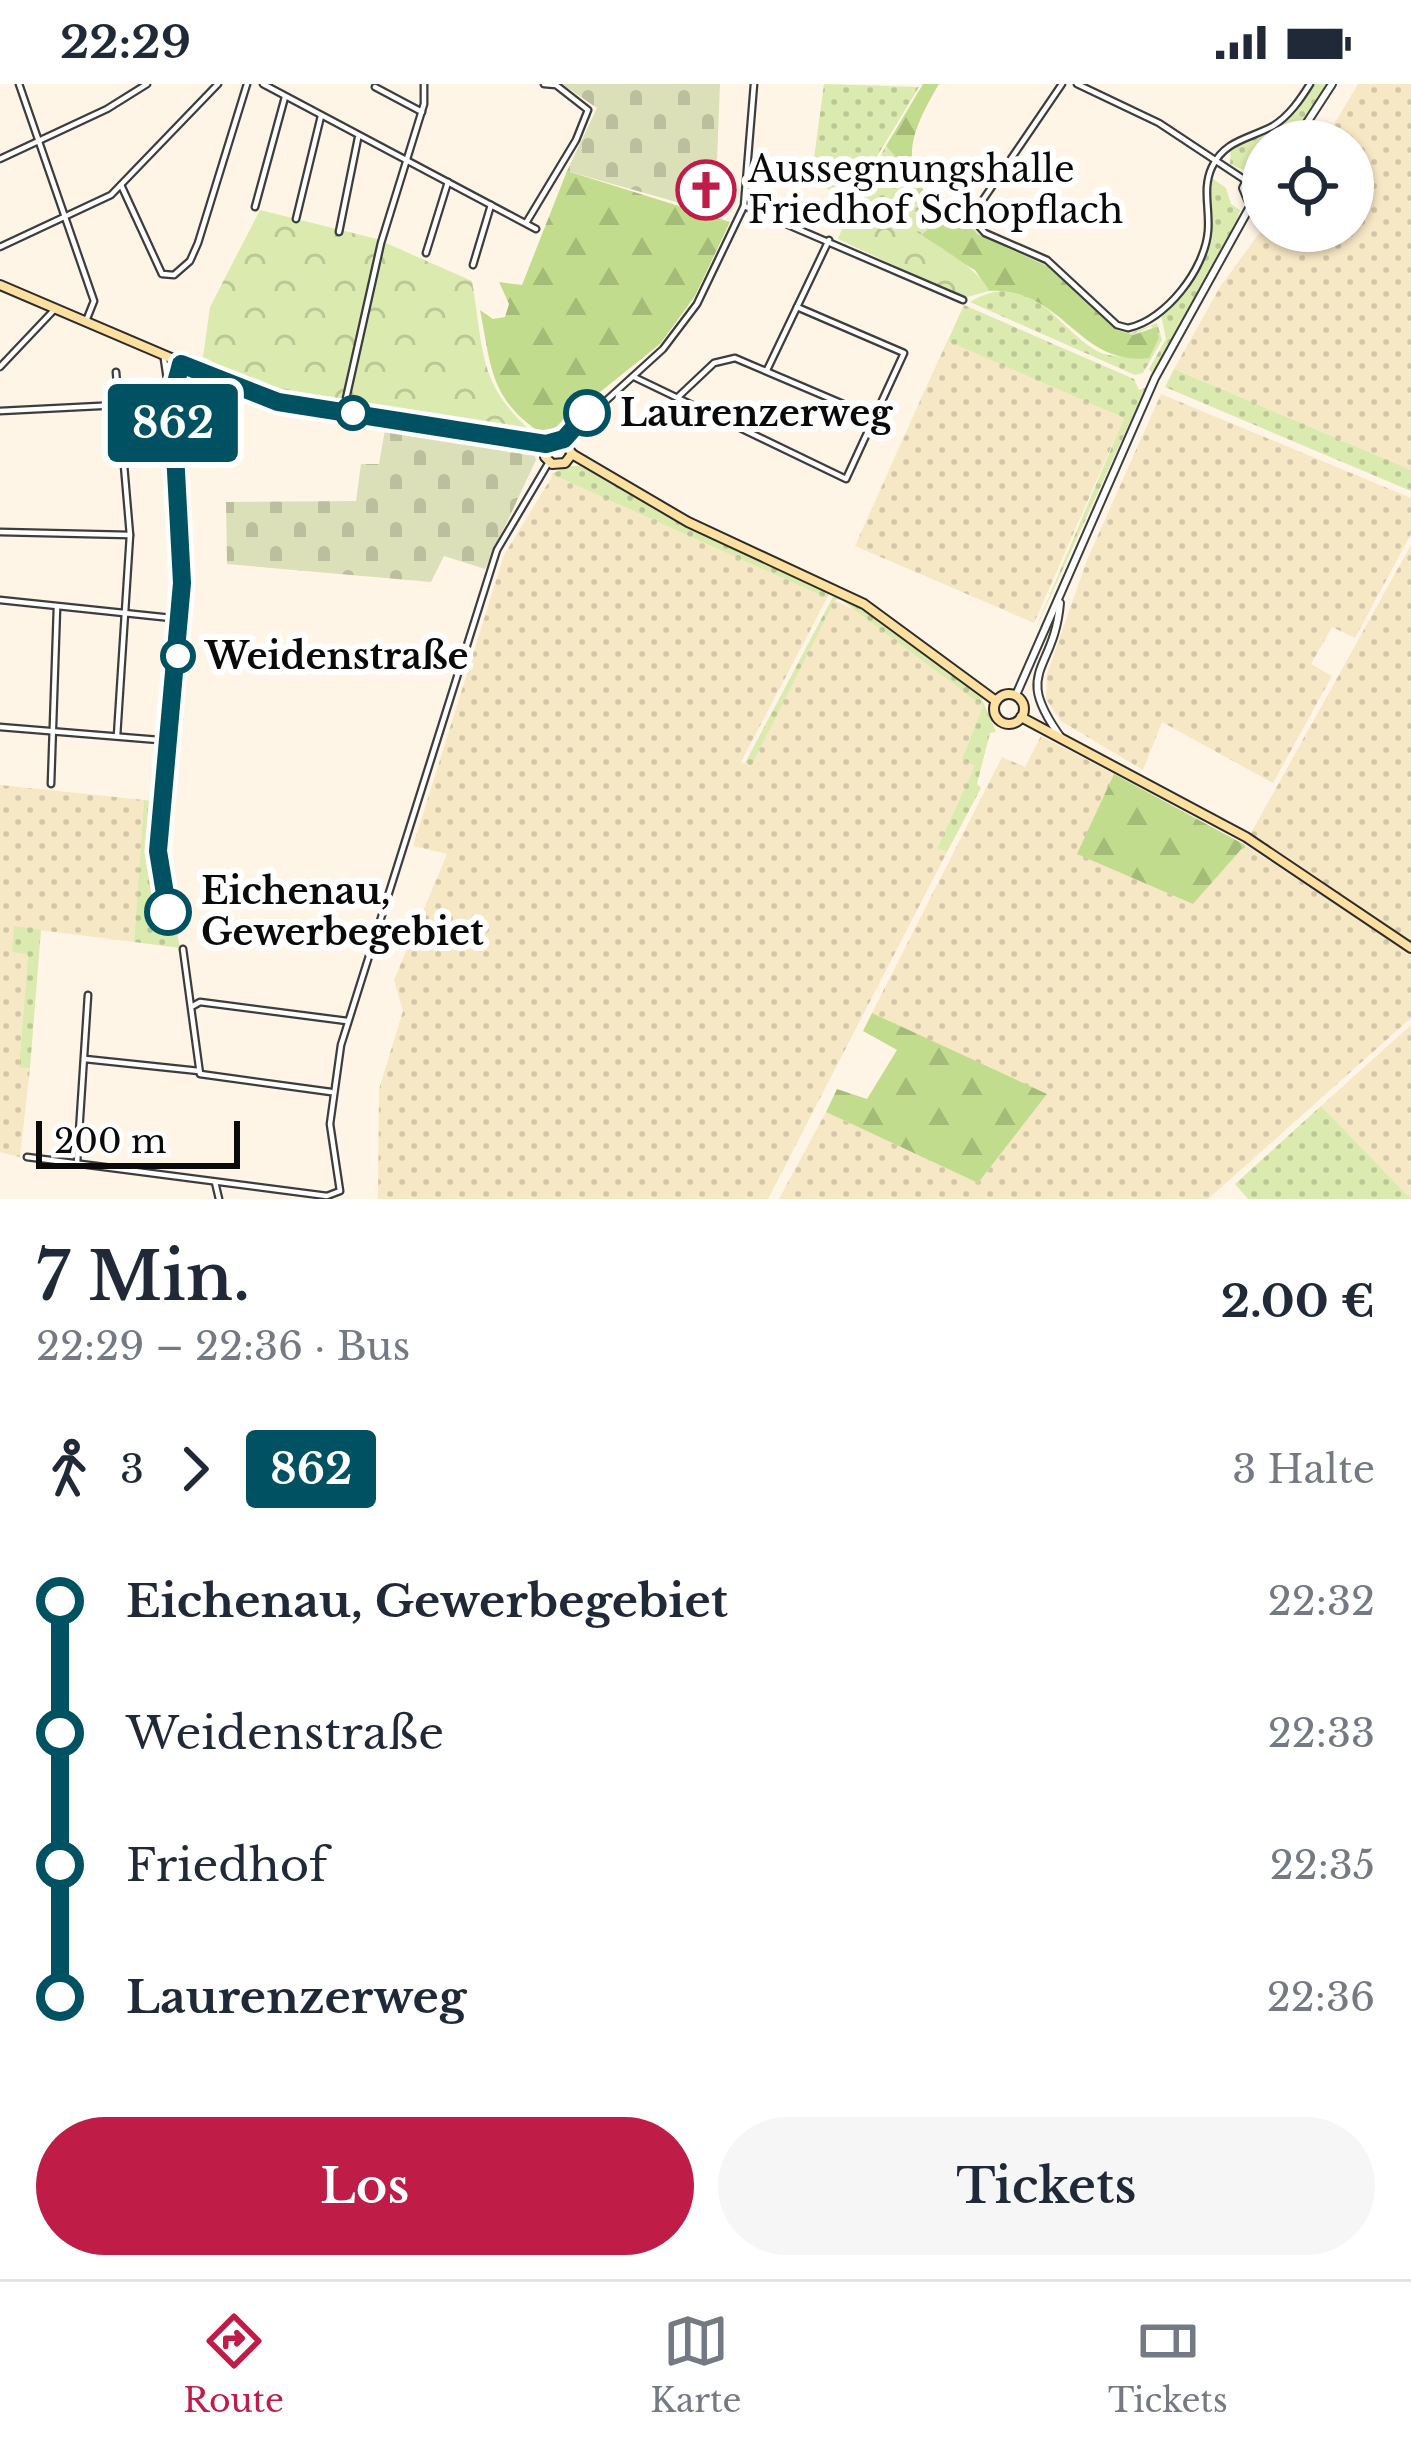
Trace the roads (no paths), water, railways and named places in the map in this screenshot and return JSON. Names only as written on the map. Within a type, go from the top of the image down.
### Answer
[{"type":"main road","points":[[0,285],[251,394],[546,444],[564,439],[572,454],[688,522],[864,604],[996,700]]},
{"type":"main road","points":[[546,444],[549,462],[565,464],[572,454]]},
{"type":"main road","points":[[1016,695],[1023,705],[1022,717],[1014,723],[1000,721],[994,712],[996,700],[1016,695]]},
{"type":"main road","points":[[1022,717],[1246,837],[1411,948]]},
{"type":"street","points":[[20,84],[94,301],[86,321]]},
{"type":"street","points":[[0,159],[147,84]]},
{"type":"street","points":[[0,247],[121,185],[218,84]]},
{"type":"street","points":[[121,185],[165,276],[190,261],[247,84]]},
{"type":"street","points":[[263,84],[536,229]]},
{"type":"street","points":[[343,412],[422,112],[424,84]]},
{"type":"street","points":[[526,224],[576,140],[588,110],[556,85],[544,84]]},
{"type":"street","points":[[564,439],[587,413],[634,377],[697,304],[744,206],[754,84]]},
{"type":"street","points":[[1062,84],[976,210],[975,222],[985,233],[1047,260],[1122,327],[1138,326],[1167,304],[1198,264],[1208,239],[1206,183],[1215,161],[1238,139],[1282,119],[1310,84]]},
{"type":"street","points":[[1077,84],[1142,114],[1242,178]]},
{"type":"street","points":[[1309,120],[1332,84]]},
{"type":"street","points":[[375,87],[422,112]]},
{"type":"street","points":[[255,207],[285,97]]},
{"type":"street","points":[[296,219],[321,116]]},
{"type":"street","points":[[339,232],[359,136]]},
{"type":"street","points":[[425,253],[448,182]]},
{"type":"street","points":[[472,265],[491,205]]},
{"type":"street","points":[[744,206],[963,300]]},
{"type":"street","points":[[1016,695],[1154,379],[1242,220]]},
{"type":"street","points":[[767,370],[829,240]]},
{"type":"street","points":[[634,377],[846,479],[904,353],[797,307]]},
{"type":"street","points":[[0,368],[55,309]]},
{"type":"street","points":[[164,357],[172,397],[181,619],[158,851],[170,921],[158,928],[152,916],[164,898]]},
{"type":"street","points":[[678,397],[720,360],[735,358],[876,418]]},
{"type":"street","points":[[172,397],[181,364]]},
{"type":"street","points":[[116,372],[130,535],[118,736]]},
{"type":"street","points":[[0,411],[119,404]]},
{"type":"street","points":[[27,1157],[65,1166],[77,1163],[339,1195],[331,1092],[348,1021],[497,550],[549,462]]},
{"type":"street","points":[[0,532],[130,535]]},
{"type":"street","points":[[1060,594],[1058,626],[1035,686],[1041,712],[1064,741]]},
{"type":"street","points":[[0,600],[181,619]]},
{"type":"street","points":[[51,784],[57,607]]},
{"type":"street","points":[[0,727],[171,741]]},
{"type":"street","points":[[183,949],[199,1071]]},
{"type":"street","points":[[77,1163],[88,994]]},
{"type":"street","points":[[193,1006],[200,1002],[348,1021]]},
{"type":"street","points":[[85,1059],[331,1092]]},
{"type":"street","points":[[215,1182],[219,1199]]},
{"type":"place","name":"Aussegnungshalle Friedhof Schopflach","points":[[706,190]]},
{"type":"place","name":"Laurenzerweg","points":[[587,413]]},
{"type":"place","name":"Weidenstraße","points":[[178,656]]},
{"type":"place","name":"Eichenau, Gewerbegebiet","points":[[168,912]]}]
